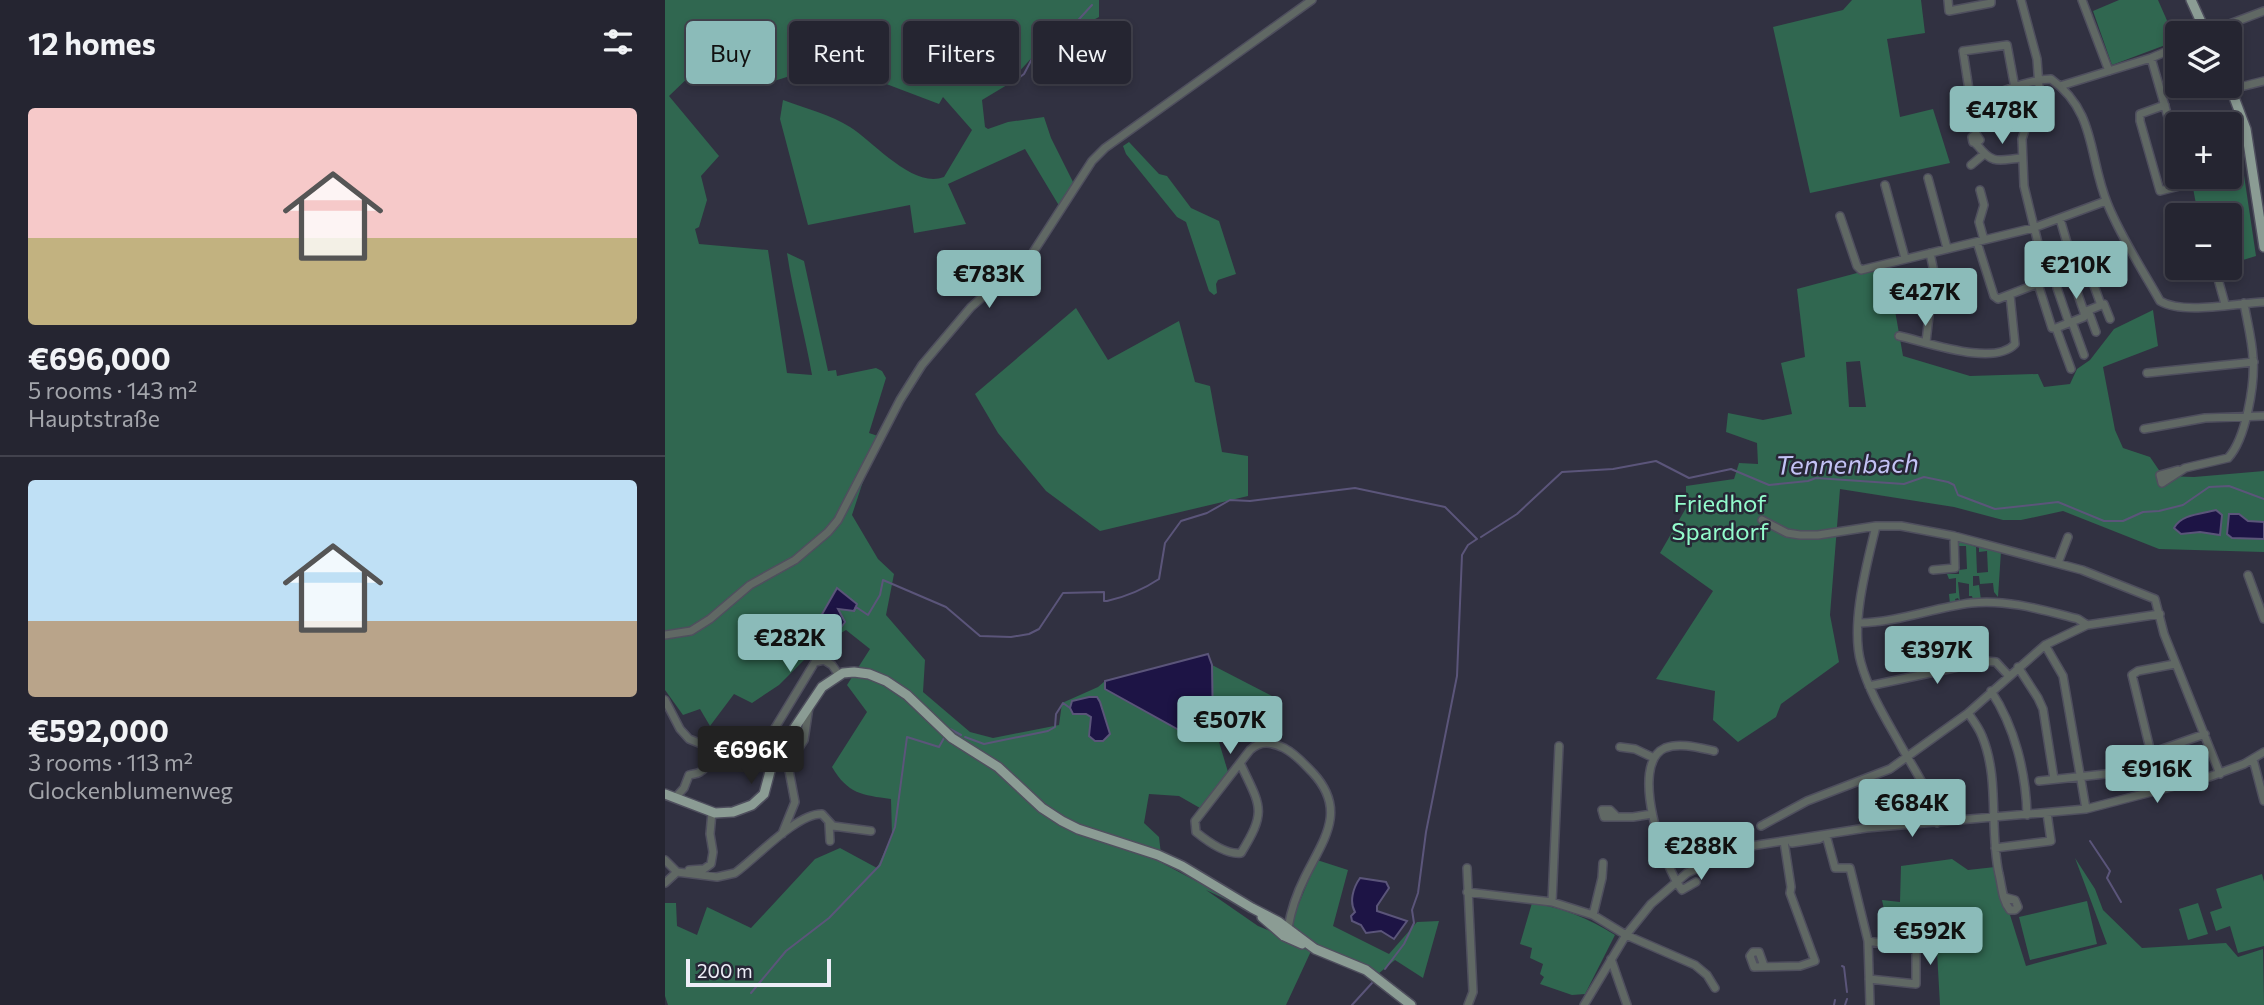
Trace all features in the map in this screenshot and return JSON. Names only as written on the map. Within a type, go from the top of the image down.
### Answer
[{"type":"main road","points":[[2191,0],[2201,21]]},
{"type":"main road","points":[[2235,98],[2246,129],[2264,247]]},
{"type":"main road","points":[[665,794],[712,813],[737,811],[760,799],[767,788],[775,757],[823,687],[839,675],[861,673],[885,681],[910,698],[958,743],[998,767],[1042,808],[1062,821],[1158,855],[1203,878],[1281,928],[1290,939],[1366,970],[1411,1005]]},
{"type":"street","points":[[665,635],[691,631],[710,619],[750,585],[795,560],[813,546],[838,520],[900,400],[922,365],[971,307],[1032,254],[1092,161],[1105,148],[1312,0]]},
{"type":"street","points":[[1948,0],[1950,21]]},
{"type":"street","points":[[1949,11],[1991,3],[1991,0]]},
{"type":"street","points":[[1980,190],[1984,205],[1979,222],[1981,241],[1993,296],[1998,299],[2047,280],[2024,186],[2021,158],[2022,139],[2039,80],[2037,60],[2021,0]]},
{"type":"street","points":[[2083,0],[2109,71]]},
{"type":"street","points":[[2236,21],[2264,10]]},
{"type":"street","points":[[2015,88],[2007,45],[1960,50],[1971,103],[2039,80],[2051,79],[2074,101],[2087,124],[2106,201],[2125,243],[2160,301],[2169,306],[2264,302]]},
{"type":"street","points":[[2060,86],[2165,52]]},
{"type":"street","points":[[2151,58],[2167,112]]},
{"type":"street","points":[[2242,85],[2264,81]]},
{"type":"street","points":[[2165,105],[2140,114],[2140,121],[2160,191],[2168,189]]},
{"type":"street","points":[[1976,143],[1983,155],[1998,160],[2021,158]]},
{"type":"street","points":[[1971,165],[1983,155]]},
{"type":"street","points":[[1928,178],[1947,248]]},
{"type":"street","points":[[1885,185],[1905,258]]},
{"type":"street","points":[[1840,216],[1857,266],[1861,270],[2033,228],[2106,201]]},
{"type":"street","points":[[2060,219],[2073,262]]},
{"type":"street","points":[[1926,342],[1934,272],[1930,253]]},
{"type":"street","points":[[2092,280],[2101,305]]},
{"type":"street","points":[[2218,280],[2225,304]]},
{"type":"street","points":[[2038,284],[2052,328],[2084,317],[2086,311],[2104,304],[2110,319]]},
{"type":"street","points":[[2074,284],[2096,332]]},
{"type":"street","points":[[2057,288],[2084,355]]},
{"type":"street","points":[[1899,336],[1972,353],[2000,353],[2010,350],[2015,344],[2010,295]]},
{"type":"street","points":[[2185,468],[2228,458],[2238,442],[2246,417],[2254,362],[2244,303]]},
{"type":"street","points":[[2056,328],[2071,369]]},
{"type":"street","points":[[2147,373],[2254,362]]},
{"type":"street","points":[[2144,429],[2205,418],[2264,416]]},
{"type":"street","points":[[1762,520],[1787,533],[1800,535],[1818,535],[1876,526],[1901,526],[1954,536],[2082,570],[2155,599],[2164,634],[2220,774]]},
{"type":"street","points":[[1876,526],[1862,581],[1858,652],[1869,686],[1931,798],[1937,823]]},
{"type":"street","points":[[1933,570],[1955,568],[1954,536]]},
{"type":"street","points":[[2057,563],[2068,537]]},
{"type":"street","points":[[2248,575],[2264,619]]},
{"type":"street","points":[[1859,623],[1891,621],[1962,605],[1991,603],[2029,607],[2078,619],[2087,625]]},
{"type":"street","points":[[1761,826],[1807,802],[1880,774],[1907,758],[1968,713],[2045,645],[2087,625],[2159,614]]},
{"type":"street","points":[[2045,645],[2063,676],[2086,809]]},
{"type":"street","points":[[761,751],[815,662],[824,660],[832,665],[839,675]]},
{"type":"street","points":[[1869,686],[1990,661],[1996,662],[2008,675]]},
{"type":"street","points":[[2175,663],[2138,671],[2132,675],[2151,753],[2205,734]]},
{"type":"street","points":[[2018,667],[2043,709],[2054,779]]},
{"type":"street","points":[[1991,691],[2004,710],[2012,733],[2024,782],[2027,815]]},
{"type":"street","points":[[665,701],[680,729],[689,739],[712,744],[739,745],[787,760],[791,760],[804,740],[809,707]]},
{"type":"street","points":[[1968,713],[1982,734],[1988,757],[1995,848],[2004,897]]},
{"type":"street","points":[[791,733],[804,740]]},
{"type":"street","points":[[1241,765],[1256,794],[1260,813],[1259,820],[1241,853],[1233,854],[1201,836],[1194,828],[1195,821],[1250,750],[1259,743],[1279,746],[1299,758],[1317,778],[1330,805],[1331,816],[1326,839],[1281,928]]},
{"type":"street","points":[[676,797],[684,788],[689,775],[699,774],[712,754],[712,744]]},
{"type":"street","points":[[1552,902],[1559,746]]},
{"type":"street","points":[[1696,882],[1682,890],[1675,881],[1658,843],[1652,814],[1650,781],[1654,758],[1661,750],[1673,746],[1714,751]]},
{"type":"street","points":[[1619,747],[1635,749],[1654,758]]},
{"type":"street","points":[[1584,1005],[1626,935],[1651,904],[1675,881],[1731,853],[1751,846],[1810,835],[2086,809],[2220,774],[2264,752]]},
{"type":"street","points":[[2253,759],[2264,801]]},
{"type":"street","points":[[782,835],[795,802],[787,760]]},
{"type":"street","points":[[2039,781],[2115,773]]},
{"type":"street","points":[[665,883],[679,872],[704,869],[711,864],[712,813]]},
{"type":"street","points":[[1995,848],[2051,841],[2047,813]]},
{"type":"street","points":[[665,860],[679,872],[717,877],[735,873],[782,835],[817,814],[825,816],[829,824],[830,841]]},
{"type":"street","points":[[1615,816],[1652,814]]},
{"type":"street","points":[[829,824],[871,831]]},
{"type":"street","points":[[1826,835],[1835,868],[1850,868],[1868,941],[1870,1005]]},
{"type":"street","points":[[1764,966],[1800,966],[1815,961],[1790,893],[1784,841]]},
{"type":"street","points":[[1593,915],[1603,863]]},
{"type":"street","points":[[1467,868],[1473,992],[1468,1005]]},
{"type":"street","points":[[1467,892],[1552,902],[1593,915],[1626,935],[1695,965],[1707,975],[1715,989]]},
{"type":"street","points":[[1868,941],[1916,949],[1916,984],[1869,978]]},
{"type":"street","points":[[1611,959],[1627,1005]]},
{"type":"green space","points":[[665,0],[1099,0],[1099,17],[1091,21],[1033,21],[1033,56],[1019,72],[1019,21],[903,21],[903,84],[1008,84],[982,100],[985,127],[988,129],[1008,122],[1044,117],[1051,138],[1075,186],[1061,209],[1025,149],[948,184],[966,224],[914,233],[910,205],[808,225],[780,119],[783,100],[818,112],[860,134],[907,170],[932,179],[944,177],[972,130],[943,97],[939,104],[886,84],[889,84],[889,21],[789,21],[789,76],[775,81],[775,21],[686,21],[686,80],[669,96],[719,156],[701,176],[707,200],[699,227],[695,229],[699,244],[768,250],[787,373],[812,375],[787,253],[804,261],[828,371],[836,370],[837,376],[876,368],[882,371],[886,378],[869,433],[878,436],[852,515],[878,559],[894,574],[886,615],[925,660],[923,692],[970,732],[993,738],[1059,725],[1062,703],[1098,687],[1105,681],[1106,690],[1179,730],[1213,729],[1212,665],[1278,699],[1272,709],[1247,704],[1216,732],[1228,772],[1200,808],[1179,796],[1149,794],[1144,823],[1159,837],[1162,863],[1228,898],[1227,900],[1206,890],[1258,926],[1285,937],[1317,860],[1348,870],[1333,926],[1389,954],[1417,922],[1439,921],[1423,978],[1395,960],[1372,979],[1312,949],[1286,1005],[668,1005],[665,996],[665,903],[676,903],[677,926],[697,935],[707,907],[751,928],[815,859],[840,848],[877,868],[892,835],[891,799],[857,792],[844,783],[832,767],[867,712],[847,685],[870,649],[846,630],[817,647],[779,685],[752,703],[734,694],[710,726],[700,709],[683,715],[665,690]]},
{"type":"green space","points":[[1852,0],[1921,0],[1925,33],[1887,39],[1900,117],[1933,109],[1950,163],[1810,193],[1773,27],[1843,10]]},
{"type":"green space","points":[[2119,0],[2158,0],[2167,21],[2165,21],[2165,45],[2112,65],[2093,11]]},
{"type":"green space","points":[[1129,142],[1159,174],[1167,176],[1191,208],[1219,221],[1236,274],[1218,280],[1217,293],[1214,295],[1209,291],[1186,222],[1177,217],[1126,154],[1123,146]]},
{"type":"green space","points":[[2242,162],[2256,256],[2242,260],[2242,203],[2196,203],[2193,189],[2242,189]]},
{"type":"green space","name":"Friedhof Spardorf","points":[[1887,265],[1903,356],[1970,376],[2038,374],[2044,387],[2070,384],[2077,369],[2090,360],[2114,329],[2153,310],[2158,346],[2103,367],[2115,430],[2123,448],[2150,457],[2163,476],[2194,477],[2264,471],[2264,552],[2159,549],[2063,511],[2021,520],[2003,520],[1954,507],[1840,489],[1830,615],[1839,662],[1781,704],[1776,717],[1738,742],[1713,720],[1715,691],[1656,679],[1713,591],[1660,553],[1686,508],[1686,486],[1734,479],[1739,463],[1758,464],[1757,443],[1726,432],[1728,413],[1763,420],[1792,414],[1781,363],[1805,357],[1797,289]],"holes":[[[1860,361],[1866,407],[1849,407],[1846,362]]]},
{"type":"green space","points":[[1076,308],[1108,360],[1179,321],[1195,382],[1210,386],[1222,452],[1248,456],[1248,496],[1100,531],[1046,491],[998,433],[975,394]]},
{"type":"green space","points":[[1960,541],[1976,547],[1977,573],[1988,572],[1987,551],[1979,552],[1979,546],[2001,551],[1998,597],[1993,583],[1980,584],[1979,576],[1973,576],[1973,586],[1979,585],[1981,600],[1973,600],[1972,596],[1969,596],[1969,584],[1958,582],[1960,602],[1958,598],[1955,599],[1956,603],[1950,604],[1949,594],[1956,593],[1956,578],[1949,579],[1947,574],[1959,574],[1959,570],[1967,569],[1966,546],[1957,548]]},
{"type":"green space","points":[[2075,858],[2095,889],[2103,910],[2142,948],[2226,943],[2238,957],[2263,949],[2264,1005],[1940,1005],[1936,934],[1886,919],[1882,900],[1900,902],[1901,866],[1952,859],[1968,870],[1995,867],[2026,966],[2107,944]]},
{"type":"green space","points":[[2262,874],[2264,946],[2238,953],[2230,926],[2216,931],[2210,912],[2222,908],[2216,889]]},
{"type":"green space","points":[[2087,901],[2097,944],[2030,960],[2019,917]]},
{"type":"green space","points":[[1532,903],[1575,914],[1615,935],[1585,994],[1572,995],[1540,984],[1544,977],[1540,974],[1543,964],[1530,958],[1532,948],[1520,944]]},
{"type":"green space","points":[[2198,903],[2208,934],[2188,940],[2179,909]]},
{"type":"shaded area","points":[[2216,510],[2222,515],[2220,535],[2200,532],[2181,534],[2174,528],[2187,517]]},
{"type":"shaded area","points":[[2229,514],[2239,514],[2248,521],[2264,522],[2264,539],[2232,538],[2227,534]]},
{"type":"shaded area","points":[[837,588],[857,604],[854,611],[838,609],[845,622],[839,630],[825,622],[821,616]]},
{"type":"shaded area","points":[[1208,654],[1212,665],[1213,729],[1179,730],[1105,689],[1105,681]]},
{"type":"shaded area","points":[[1097,697],[1100,702],[1110,734],[1103,741],[1095,741],[1089,736],[1091,717],[1086,714],[1073,714],[1070,708],[1072,701]]},
{"type":"shaded area","points":[[1360,878],[1386,882],[1389,888],[1377,906],[1377,911],[1407,921],[1394,939],[1381,931],[1366,933],[1361,925],[1352,921],[1351,916],[1355,912],[1353,895]]},
{"type":"waterway","points":[[1019,78],[1024,74],[1034,55],[1059,41],[1092,5]]},
{"type":"waterway","name":"Tennenbach","points":[[1481,537],[1517,514],[1562,472],[1613,469],[1656,461],[1689,478],[1731,469],[1769,485],[1816,478],[1904,484],[1924,477],[1948,482],[1954,485],[1958,495],[1995,509],[2058,502],[2104,521],[2123,521],[2143,512],[2183,505],[2209,487],[2229,486],[2264,499]]},
{"type":"waterway","points":[[854,611],[856,607],[868,615],[880,595],[883,580],[946,607],[980,636],[1011,637],[1029,634],[1039,629],[1063,593],[1104,592],[1104,601],[1107,601],[1134,592],[1159,579],[1165,543],[1181,521],[1207,513],[1230,500],[1250,501],[1355,488],[1445,507],[1477,539],[1468,545],[1462,555],[1457,676],[1426,832],[1418,893],[1412,910],[1414,923],[1404,944],[1385,969]]},
{"type":"waterway","points":[[965,737],[984,744],[1048,731],[1055,727],[1056,714],[1063,703],[1070,708]]},
{"type":"waterway","points":[[950,729],[961,735]]},
{"type":"waterway","points":[[751,993],[786,951],[829,918],[880,865],[895,827],[907,737],[939,747],[944,738]]},
{"type":"waterway","points":[[2090,841],[2110,871],[2107,878],[2121,902]]},
{"type":"waterway","points":[[1842,966],[1847,992]]},
{"type":"waterway","name":"Tennenbach","points":[[1352,1005],[1372,983]]},
{"type":"waterway","points":[[1845,1005],[1847,999]]},
{"type":"waterway","points":[[1834,1005],[1835,1000]]}]
